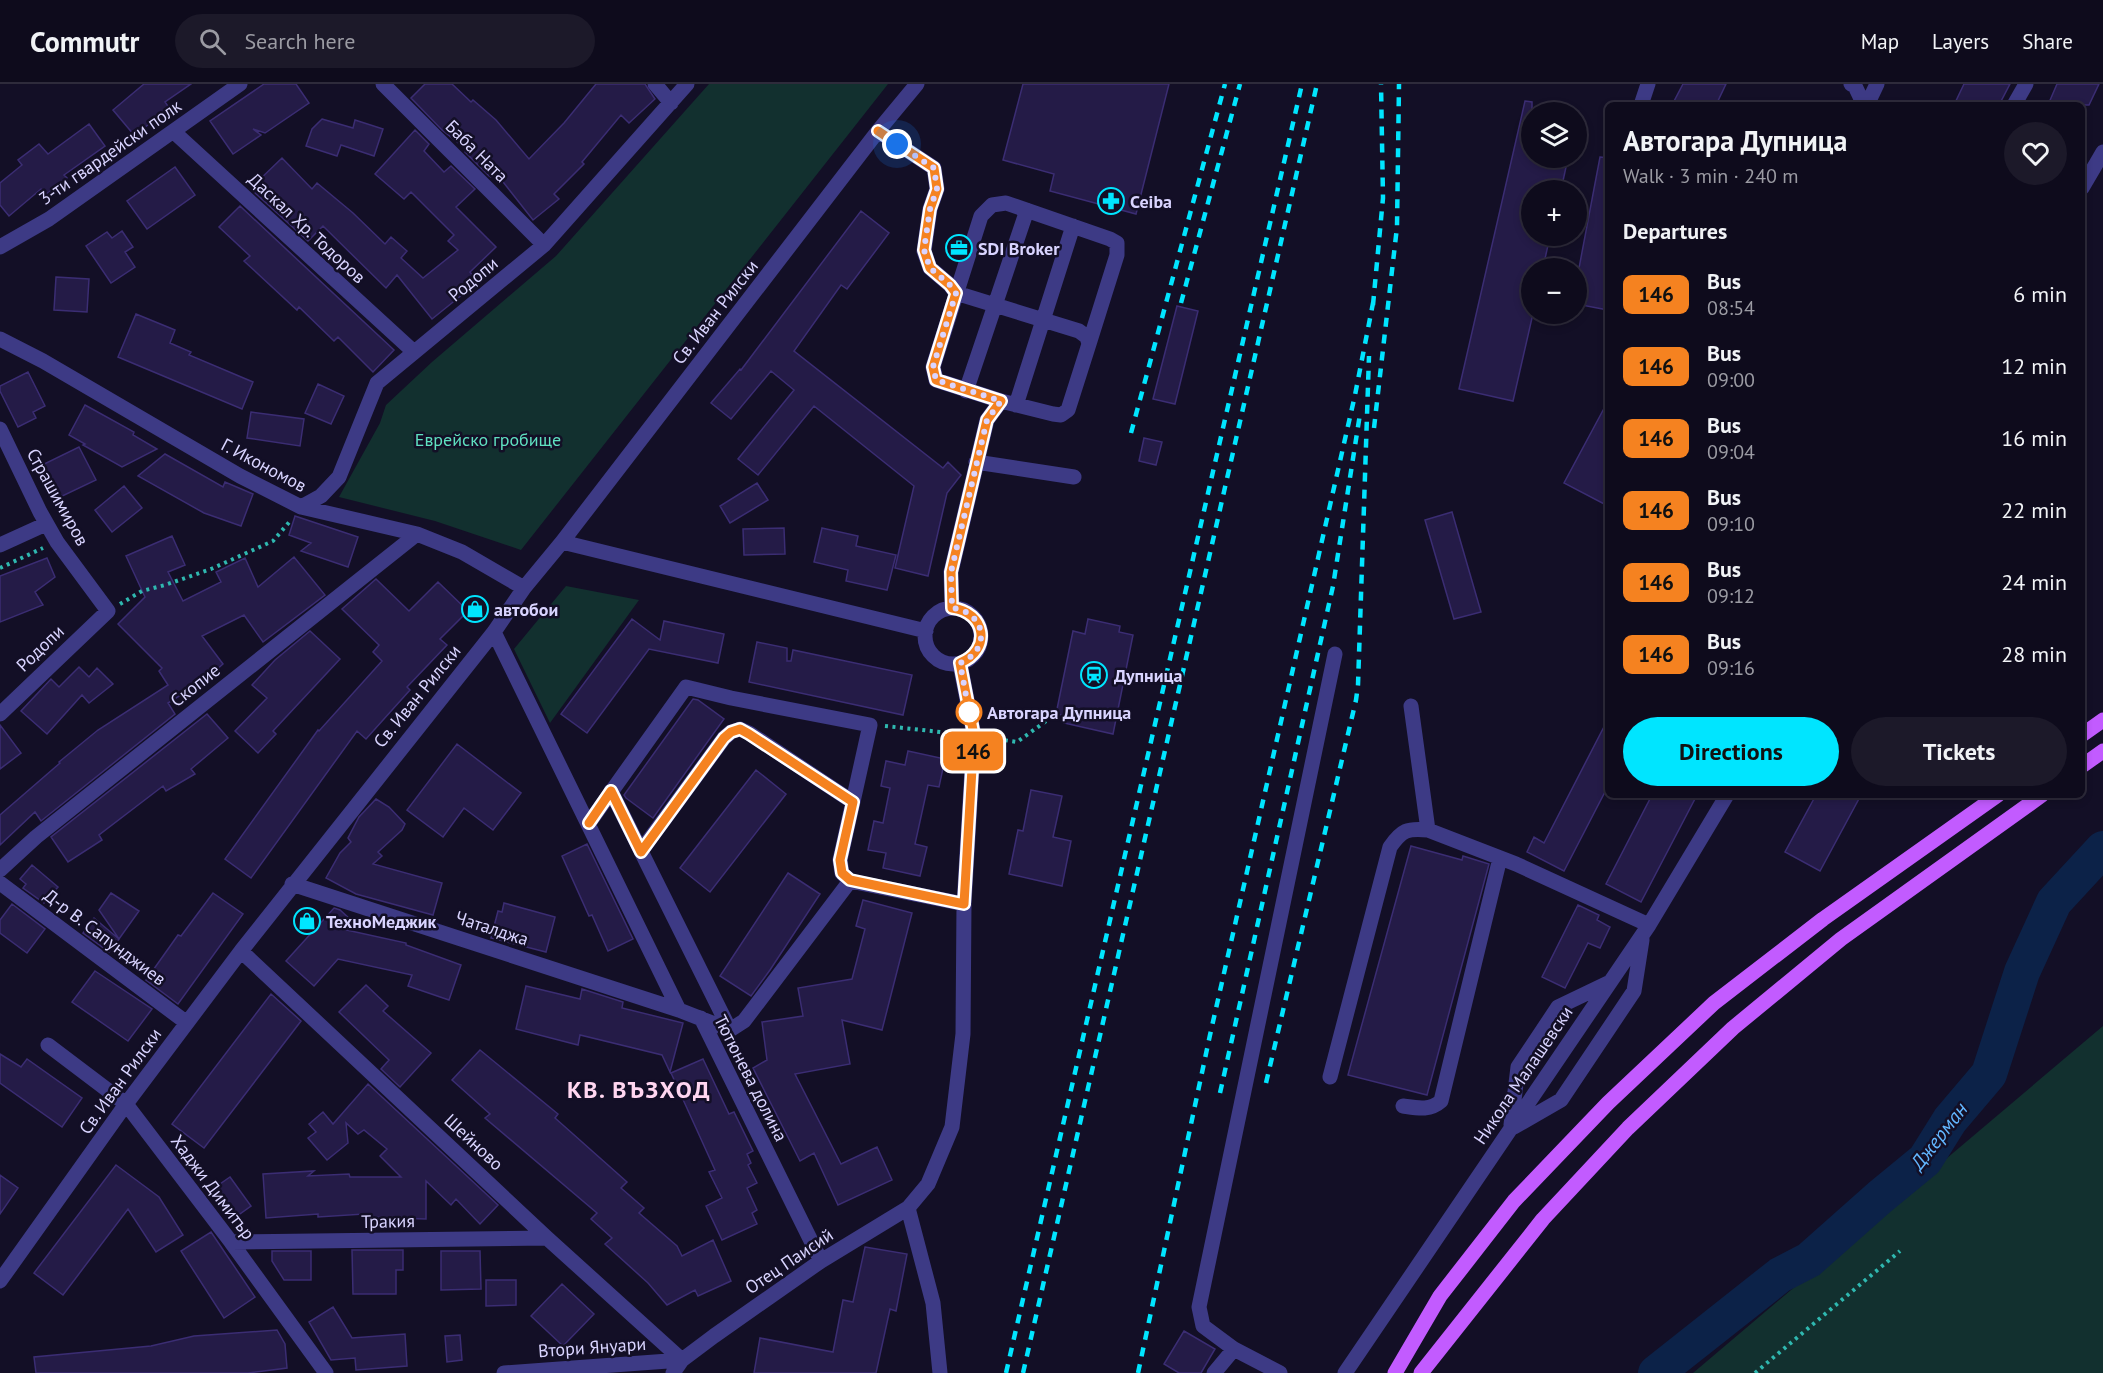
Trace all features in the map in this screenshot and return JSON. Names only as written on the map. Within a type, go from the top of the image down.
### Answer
[{"type":"main road","points":[[2085,733],[2103,720]]},
{"type":"main road","points":[[2085,764],[2103,751]]},
{"type":"main road","points":[[1395,1373],[1440,1296],[1508,1210],[1608,1103],[1714,1003],[1822,919],[1994,798]]},
{"type":"main road","points":[[1421,1373],[1543,1219],[1628,1128],[1733,1028],[1842,939],[2038,798]]},
{"type":"street","name":"3-ти гвардейски полк","points":[[1,249],[49,219],[240,84]]},
{"type":"street","name":"Баба Ната","points":[[383,84],[544,245]]},
{"type":"street","points":[[655,84],[671,102]]},
{"type":"street","name":"Родопи","points":[[300,507],[321,496],[339,477],[377,383],[544,245],[687,84]]},
{"type":"street","name":"Св. Иван Рилски","points":[[0,1281],[126,1104],[292,884],[494,632],[524,588],[562,542],[878,131],[917,84]]},
{"type":"street","points":[[1642,102],[1648,84]]},
{"type":"street","points":[[1851,84],[1855,86],[1863,102]]},
{"type":"street","points":[[1867,102],[1876,84]]},
{"type":"street","points":[[2016,102],[2026,84]]},
{"type":"street","points":[[878,131],[934,168],[937,189],[930,209],[924,250],[930,268],[956,293],[1079,331],[1087,337],[1089,344]]},
{"type":"street","name":"Даскал Хр. Тодоров","points":[[174,132],[414,352]]},
{"type":"street","points":[[2085,183],[2103,152]]},
{"type":"street","points":[[1006,203],[1117,243],[1117,255],[1068,410],[1061,415],[1001,401],[936,380],[933,367],[956,293],[981,216],[992,205],[1006,203]]},
{"type":"street","points":[[966,391],[1027,210]]},
{"type":"street","points":[[1017,405],[1073,226]]},
{"type":"street","name":"Г. Икономов","points":[[0,339],[43,361],[240,476],[300,507],[417,534],[462,552],[524,588]]},
{"type":"street","points":[[952,608],[951,572],[976,462],[987,420],[1001,401]]},
{"type":"street","name":"Страшимиров","points":[[0,429],[46,524],[108,611]]},
{"type":"street","points":[[976,462],[1074,477]]},
{"type":"street","points":[[0,545],[46,524]]},
{"type":"street","name":"Скопие","points":[[0,870],[36,837],[417,534]]},
{"type":"street","points":[[562,542],[926,631]]},
{"type":"street","points":[[952,608],[969,613],[980,628],[980,646],[968,660],[951,664],[934,657],[926,640],[926,631],[935,616],[943,610],[952,608]]},
{"type":"street","name":"Родопи","points":[[0,714],[108,611]]},
{"type":"street","points":[[494,632],[679,1010]]},
{"type":"street","points":[[1280,1373],[1234,1349],[1203,1326],[1199,1308],[1335,654]]},
{"type":"street","name":"Отец Паисий","points":[[673,1373],[682,1360],[821,1261],[908,1208],[928,1184],[952,1128],[963,1034],[964,904],[974,735],[960,663]]},
{"type":"street","points":[[589,823],[687,687],[731,698],[870,725],[840,860],[842,873],[850,880],[964,904]]},
{"type":"street","points":[[1411,706],[1428,830]]},
{"type":"street","points":[[641,852],[724,738],[740,729],[853,802]]},
{"type":"street","points":[[611,791],[730,1030]]},
{"type":"street","name":"Никола Малашевски","points":[[1345,1373],[1646,929],[1724,798]]},
{"type":"street","points":[[1330,1077],[1390,847],[1400,833],[1413,829],[1428,830],[1500,858],[1646,929],[1634,991],[1561,1100],[1511,1128]]},
{"type":"street","points":[[1403,1106],[1422,1109],[1435,1107],[1441,1101],[1500,858]]},
{"type":"street","points":[[730,1030],[744,1021],[850,880]]},
{"type":"street","name":"Д-р В. Сапунджиев","points":[[0,883],[187,1023]]},
{"type":"street","name":"Чаталджа","points":[[292,884],[679,1010]]},
{"type":"street","name":"Шейново","points":[[241,951],[547,1238],[682,1360]]},
{"type":"street","points":[[1511,1128],[1518,1067],[1558,1007],[1611,981]]},
{"type":"street","name":"Тютюнева долина","points":[[679,1010],[701,1018],[821,1261]]},
{"type":"street","points":[[701,1018],[730,1030]]},
{"type":"street","name":"Хаджи Димитър","points":[[48,1045],[126,1104],[231,1242],[326,1373]]},
{"type":"street","points":[[908,1208],[933,1303],[940,1373]]},
{"type":"street","name":"Тракия","points":[[231,1242],[547,1238]]},
{"type":"street","points":[[1214,1373],[1234,1349]]},
{"type":"street","name":"Втори Януари","points":[[504,1373],[682,1360]]},
{"type":"path","points":[[108,611],[142,591],[211,568],[273,541],[300,507]]},
{"type":"path","points":[[0,568],[57,542]]},
{"type":"path","points":[[1755,1373],[1900,1251]]},
{"type":"green space","name":"Еврейско гробище","points":[[709,84],[888,84],[521,550],[435,521],[339,497],[380,423],[386,405],[432,362],[556,256]]},
{"type":"green space","points":[[566,586],[639,600],[550,723],[514,649]]},
{"type":"green space","points":[[2103,1026],[2103,1373],[1693,1373]]},
{"type":"building","points":[[144,84],[191,84],[165,102],[170,109],[134,135],[113,110]]},
{"type":"building","points":[[264,84],[296,84],[309,103],[265,133],[253,129],[261,135],[233,154],[210,121]]},
{"type":"building","points":[[425,84],[452,84],[471,102],[473,100],[496,120],[529,159],[564,123],[596,84],[645,84],[655,99],[629,123],[621,115],[582,162],[584,164],[554,194],[559,199],[533,220],[496,173],[489,176],[465,152],[467,150],[442,130],[411,98]]},
{"type":"building","points":[[1023,84],[1169,84],[1136,214],[1050,191],[1054,174],[1003,160]]},
{"type":"building","points":[[1683,84],[1726,84],[1717,102],[1674,102]]},
{"type":"building","points":[[1964,84],[2010,84],[2001,102],[1955,102]]},
{"type":"building","points":[[2057,84],[2099,84],[2089,105],[2085,105],[2085,102],[2049,102]]},
{"type":"building","points":[[1521,118],[1521,168],[1566,168],[1563,180],[1521,180],[1521,246],[1548,246],[1545,258],[1521,258],[1521,324],[1531,324],[1513,401],[1459,389]]},
{"type":"building","points":[[322,119],[353,128],[355,120],[383,129],[374,156],[341,145],[337,156],[306,146],[312,129]]},
{"type":"building","points":[[89,124],[105,146],[64,175],[67,178],[45,195],[41,189],[9,216],[0,205],[0,183],[22,165],[18,160],[39,144],[48,154]]},
{"type":"building","points":[[415,130],[429,144],[424,151],[444,172],[451,166],[475,189],[456,207],[496,247],[470,272],[478,282],[432,319],[397,275],[386,288],[323,226],[308,241],[254,192],[256,189],[253,186],[282,158],[312,189],[317,183],[385,244],[391,237],[407,251],[401,258],[423,278],[458,250],[448,241],[454,235],[411,192],[404,199],[375,174]]},
{"type":"building","points":[[1600,157],[1605,158],[1605,309],[1587,306],[1587,258],[1581,258],[1583,246],[1587,246],[1587,226]]},
{"type":"building","points":[[175,167],[195,195],[147,229],[127,201]]},
{"type":"building","points":[[240,206],[394,350],[373,372],[338,337],[334,341],[299,307],[297,310],[244,261],[250,256],[219,227]]},
{"type":"building","points":[[861,211],[889,233],[847,289],[841,285],[794,351],[943,468],[948,462],[961,475],[947,493],[928,576],[895,568],[914,486],[814,406],[758,475],[738,459],[794,390],[771,371],[731,419],[711,403],[741,370]]},
{"type":"building","points":[[122,231],[133,247],[125,252],[135,267],[111,283],[86,246],[107,232],[112,238]]},
{"type":"building","points":[[56,277],[89,279],[87,312],[54,310]]},
{"type":"building","points":[[1177,306],[1198,311],[1175,404],[1153,399]]},
{"type":"building","points":[[136,314],[175,330],[170,343],[191,352],[189,355],[253,382],[242,409],[118,357]]},
{"type":"building","points":[[28,372],[45,406],[33,412],[36,418],[18,427],[0,391],[0,386]]},
{"type":"building","points":[[318,384],[344,396],[331,424],[305,413]]},
{"type":"building","points":[[85,405],[134,432],[133,435],[157,449],[122,467],[83,445],[85,444],[69,435]]},
{"type":"building","points":[[1605,407],[1605,504],[1564,483]]},
{"type":"building","points":[[251,412],[304,419],[300,446],[247,438]]},
{"type":"building","points":[[1144,438],[1162,442],[1156,465],[1139,461]]},
{"type":"building","points":[[79,447],[96,480],[56,499],[40,466]]},
{"type":"building","points":[[165,454],[223,487],[225,482],[253,494],[241,526],[204,513],[138,476]]},
{"type":"building","points":[[757,483],[768,500],[730,523],[720,506]]},
{"type":"building","points":[[124,486],[142,508],[112,532],[95,510]]},
{"type":"building","points":[[1452,512],[1481,612],[1454,619],[1425,520]]},
{"type":"building","points":[[295,516],[358,537],[348,567],[301,551],[311,543],[289,535]]},
{"type":"building","points":[[784,528],[785,554],[744,555],[743,529]]},
{"type":"building","points":[[822,528],[858,536],[856,546],[896,555],[887,590],[846,581],[848,570],[814,562]]},
{"type":"building","points":[[172,536],[185,565],[168,572],[183,601],[221,582],[216,572],[245,558],[258,587],[294,557],[325,595],[263,642],[244,615],[202,636],[223,664],[205,680],[168,703],[175,714],[41,821],[35,812],[0,845],[0,815],[98,730],[168,685],[159,671],[162,668],[118,624],[145,597],[126,556]]},
{"type":"building","points":[[47,558],[55,577],[35,592],[43,605],[0,622],[0,576]]},
{"type":"building","points":[[376,579],[409,611],[438,582],[468,611],[440,639],[447,645],[407,687],[410,690],[366,739],[357,731],[251,878],[225,859],[318,730],[382,661],[373,652],[379,645],[342,609]]},
{"type":"building","points":[[632,619],[660,640],[664,621],[724,634],[718,663],[649,649],[587,733],[561,714]]},
{"type":"building","name":"Дупница","points":[[1088,619],[1120,626],[1119,632],[1133,635],[1113,734],[1064,723],[1066,716],[1056,714],[1073,631],[1085,634]]},
{"type":"building","points":[[310,631],[340,659],[273,731],[276,734],[258,753],[235,731],[267,698],[252,685],[275,660]]},
{"type":"building","points":[[757,642],[787,648],[787,661],[791,661],[793,650],[912,675],[903,715],[749,682]]},
{"type":"building","points":[[79,667],[89,677],[97,668],[113,684],[89,703],[82,695],[47,734],[21,711],[51,679],[59,687]]},
{"type":"building","points":[[693,699],[698,700],[724,719],[653,818],[624,795]]},
{"type":"building","points":[[207,714],[228,738],[191,769],[195,774],[166,791],[163,786],[99,835],[102,840],[68,862],[51,837]]},
{"type":"building","points":[[0,725],[21,753],[0,769]]},
{"type":"building","points":[[1605,725],[1605,792],[1564,871],[1527,852],[1534,837],[1544,843]]},
{"type":"building","points":[[457,744],[521,793],[493,830],[464,808],[443,837],[407,810]]},
{"type":"building","points":[[908,751],[945,759],[939,787],[928,785],[915,844],[927,847],[920,876],[883,868],[886,853],[868,850],[874,821],[883,823],[890,788],[881,786],[886,761],[905,765]]},
{"type":"building","points":[[756,770],[786,794],[710,892],[680,868]]},
{"type":"building","points":[[1031,790],[1062,796],[1053,837],[1071,841],[1062,886],[1009,874],[1018,830],[1023,831]]},
{"type":"building","points":[[1650,798],[1695,798],[1641,902],[1606,884]]},
{"type":"building","points":[[1814,798],[1859,798],[1820,871],[1785,852]]},
{"type":"building","points":[[376,799],[389,807],[405,824],[402,830],[378,852],[382,856],[373,864],[442,883],[433,915],[356,894],[326,878],[340,853],[351,842],[348,838],[359,817]]},
{"type":"building","points":[[587,844],[633,939],[608,951],[592,915],[589,916],[562,856]]},
{"type":"building","points":[[1411,846],[1462,860],[1463,856],[1489,864],[1427,1095],[1348,1075]]},
{"type":"building","points":[[32,865],[58,887],[44,903],[23,888],[26,884],[20,879]]},
{"type":"building","points":[[788,873],[820,894],[751,996],[720,976]]},
{"type":"building","points":[[111,893],[139,911],[119,939],[99,910]]},
{"type":"building","points":[[213,893],[243,914],[178,1004],[146,980],[178,935],[181,936]]},
{"type":"building","points":[[863,900],[912,913],[882,1030],[842,1020],[850,1064],[795,1074],[841,1164],[877,1147],[892,1180],[838,1205],[814,1153],[800,1161],[753,1068],[767,1060],[762,1022],[803,1016],[798,988],[852,979],[865,929],[856,926]]},
{"type":"building","points":[[504,903],[555,917],[546,952],[491,938],[498,911],[502,912]]},
{"type":"building","points":[[12,904],[45,929],[27,953],[0,933],[0,920]]},
{"type":"building","points":[[1578,905],[1599,915],[1597,920],[1610,927],[1600,948],[1588,943],[1565,988],[1542,977]]},
{"type":"building","points":[[334,908],[350,919],[342,929],[406,943],[406,945],[461,965],[449,1000],[408,986],[412,975],[338,959],[314,986],[286,961]]},
{"type":"building","points":[[94,918],[119,939],[109,952],[83,933]]},
{"type":"building","points":[[95,971],[152,1009],[128,1041],[72,1002]]},
{"type":"building","points":[[366,985],[388,1006],[383,1011],[431,1053],[400,1087],[381,1069],[389,1060],[339,1012]]},
{"type":"building","points":[[526,986],[580,999],[582,989],[623,1002],[622,1008],[683,1023],[670,1072],[662,1055],[580,1035],[578,1045],[516,1029]]},
{"type":"building","points":[[271,994],[301,1021],[204,1148],[172,1124]]},
{"type":"building","points":[[480,1050],[558,1114],[555,1118],[627,1182],[621,1188],[644,1208],[639,1213],[677,1246],[682,1256],[713,1240],[731,1281],[698,1296],[695,1290],[667,1305],[648,1283],[605,1244],[612,1238],[591,1219],[597,1213],[485,1118],[490,1114],[452,1080]]},
{"type":"building","points":[[0,1054],[21,1067],[27,1059],[82,1098],[62,1127],[0,1083]]},
{"type":"building","points":[[703,1059],[729,1114],[734,1112],[753,1151],[747,1154],[751,1163],[748,1165],[757,1183],[747,1188],[757,1210],[752,1213],[757,1224],[722,1240],[706,1206],[722,1198],[709,1172],[715,1170],[671,1073]]},
{"type":"building","points":[[368,1084],[498,1205],[480,1224],[456,1199],[451,1205],[426,1181],[426,1219],[364,1217],[364,1214],[318,1217],[318,1214],[266,1218],[263,1174],[314,1171],[308,1176],[349,1174],[350,1177],[401,1177],[380,1156],[387,1149],[364,1130],[358,1134],[346,1123],[348,1143],[327,1160],[308,1138],[316,1132],[309,1124],[323,1112],[333,1124]]},
{"type":"building","points":[[116,1165],[159,1197],[183,1235],[156,1252],[128,1209],[63,1295],[34,1273]]},
{"type":"building","points":[[0,1175],[18,1188],[0,1214]]},
{"type":"building","points":[[230,1177],[251,1206],[230,1221],[210,1191]]},
{"type":"building","points":[[211,1232],[255,1297],[224,1318],[181,1251]]},
{"type":"building","points":[[865,1247],[907,1254],[896,1311],[890,1309],[876,1373],[754,1373],[760,1338],[833,1352],[843,1300],[853,1302]]},
{"type":"building","points":[[352,1250],[403,1250],[403,1270],[396,1270],[396,1294],[353,1294]]},
{"type":"building","points":[[272,1251],[311,1251],[311,1280],[284,1280],[272,1261]]},
{"type":"building","points":[[441,1251],[480,1251],[481,1289],[441,1290]]},
{"type":"building","points":[[486,1280],[516,1280],[516,1305],[486,1306]]},
{"type":"building","points":[[562,1284],[594,1314],[563,1346],[531,1316]]},
{"type":"building","points":[[333,1307],[352,1338],[405,1334],[407,1366],[356,1370],[355,1358],[331,1360],[309,1322]]},
{"type":"building","points":[[277,1330],[285,1344],[287,1368],[248,1373],[36,1373],[34,1357],[151,1346],[194,1336]]},
{"type":"building","points":[[1184,1331],[1215,1349],[1201,1373],[1179,1373],[1164,1364]]},
{"type":"building","points":[[460,1335],[462,1360],[447,1362],[445,1336]]},
{"type":"waterway","name":"Джерман","points":[[1656,1373],[1780,1275],[1809,1260],[1925,1160],[1950,1120],[1989,1074],[2022,972],[2054,902],[2103,849]]},
{"type":"railway","points":[[1131,433],[1225,84]]},
{"type":"railway","points":[[1181,303],[1240,84]]},
{"type":"railway","points":[[1006,1373],[1302,84]]},
{"type":"railway","points":[[1023,1373],[1317,84]]},
{"type":"railway","points":[[1373,305],[1383,198],[1381,84]]},
{"type":"railway","points":[[1374,428],[1397,227],[1399,84]]},
{"type":"railway","points":[[1138,1373],[1210,1035],[1355,395],[1374,298]]},
{"type":"railway","points":[[1266,1083],[1356,700],[1369,356]]},
{"type":"railway","points":[[1220,1093],[1333,586],[1360,414]]},
{"type":"bus line","name":"146","points":[[589,823],[611,791],[641,852],[724,738],[740,729],[853,802],[840,860],[842,873],[850,880],[964,904],[974,735],[960,663],[975,654],[980,646],[981,637],[976,620],[969,613],[952,608],[951,572],[987,420],[1001,401],[936,380],[933,367],[956,293],[930,268],[924,250],[930,209],[937,189],[934,168],[878,131]]},
{"type":"place","name":"Ceiba","points":[[1111,201]]},
{"type":"place","name":"SDI Broker","points":[[959,248]]},
{"type":"place","name":"автобои","points":[[475,609]]},
{"type":"place","name":"Дупница","points":[[1094,675]]},
{"type":"place","name":"Автогара Дупница","points":[[969,712]]},
{"type":"place","name":"ТехноМеджик","points":[[307,921]]},
{"type":"district","name":"КВ. ВЪЗХОД","points":[[639,1089]]},
{"type":"route","points":[[897,144],[934,168],[937,189],[930,209],[924,250],[930,268],[956,293],[933,367],[936,380],[1001,401],[987,420],[951,572],[952,608],[969,613],[980,628],[980,646],[968,660],[960,663],[970,717],[969,712]]}]
